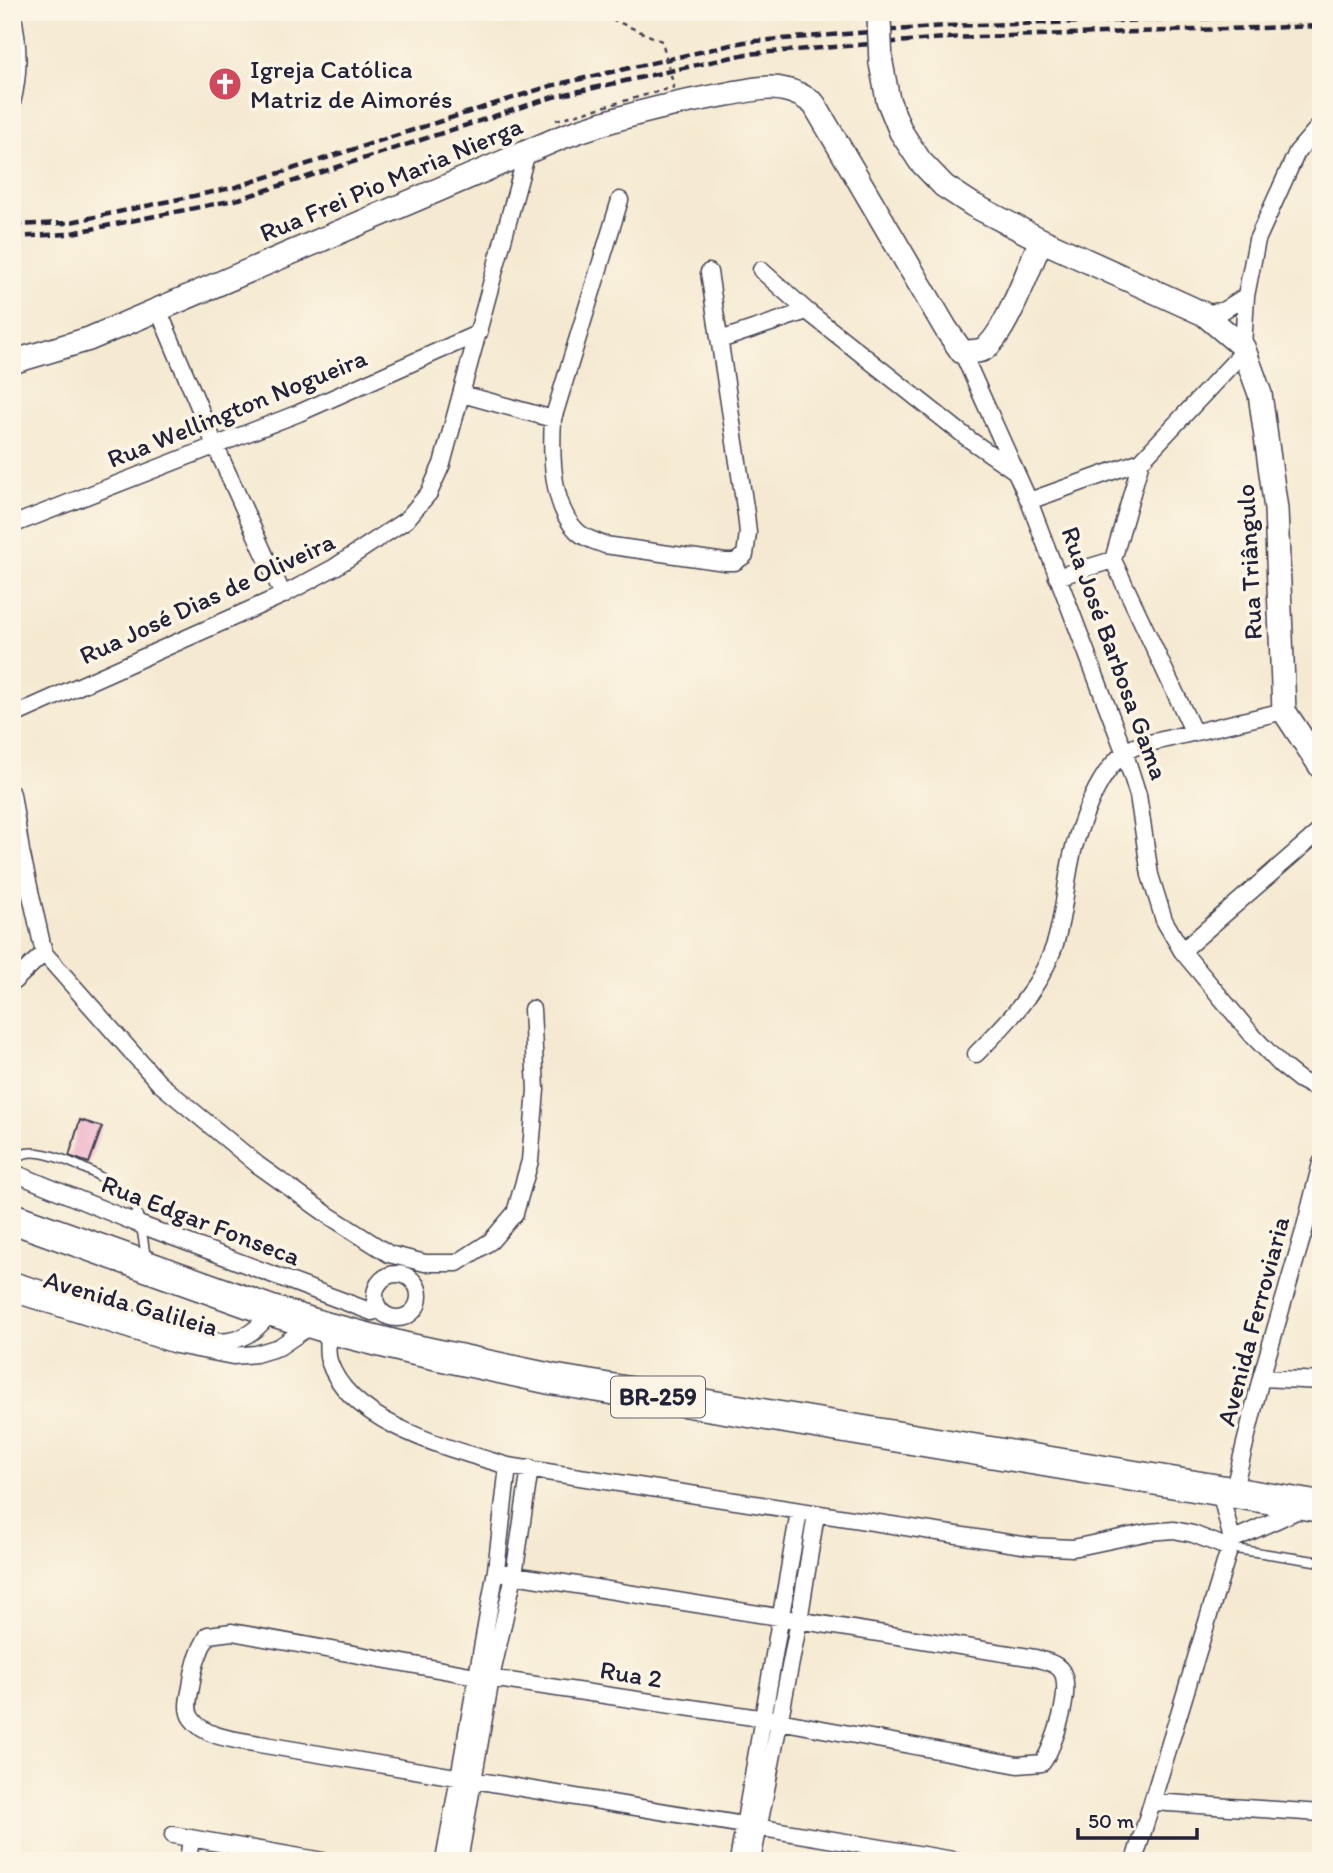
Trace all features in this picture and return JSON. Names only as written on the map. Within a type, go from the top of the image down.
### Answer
[{"type":"highway","name":"BR-259","points":[[12,1218],[320,1326],[372,1317],[406,1348],[551,1379],[1315,1506]]},
{"type":"street","points":[[12,12],[19,65],[12,103]]},
{"type":"street","points":[[879,15],[881,63],[893,116],[915,154],[944,186],[1041,240],[1204,314],[1243,349]]},
{"type":"street","name":"Rua Frei Pio Maria Nierga","points":[[12,362],[89,340],[527,152],[606,121],[647,109],[761,89],[784,89],[801,94]]},
{"type":"street","name":"Rua José Barbosa Gama","points":[[801,94],[814,104],[824,118],[935,311],[962,352],[1029,502],[1124,751],[1138,795],[1156,898],[1164,920],[1182,951],[1253,1036],[1281,1065],[1300,1080],[1321,1091]]},
{"type":"street","points":[[1194,733],[1113,560],[1141,461],[1243,349],[1245,296],[1257,240],[1297,152],[1321,124]]},
{"type":"street","name":"Rua José Dias de Oliveira","points":[[12,716],[283,595],[362,551],[406,520],[429,494],[442,464],[527,152]]},
{"type":"street","points":[[620,201],[553,419],[552,449],[556,486],[566,515],[575,530],[605,545],[724,562],[741,559],[745,555],[748,533],[709,272]]},
{"type":"street","points":[[962,352],[982,350],[994,340],[1041,240]]},
{"type":"street","points":[[761,270],[807,311],[960,432],[1015,471]]},
{"type":"street","points":[[1204,314],[1224,310],[1245,296]]},
{"type":"street","points":[[158,309],[215,445],[283,595]]},
{"type":"street","points":[[720,340],[807,311]]},
{"type":"street","name":"Rua Wellington Nogueira","points":[[12,525],[299,413],[479,333]]},
{"type":"street","name":"Rua Triângulo","points":[[1243,349],[1260,394],[1276,509],[1284,711]]},
{"type":"street","points":[[462,394],[553,419]]},
{"type":"street","points":[[1029,502],[1141,461]]},
{"type":"street","points":[[1057,577],[1113,560]]},
{"type":"street","points":[[976,1054],[1009,1020],[1037,984],[1054,947],[1074,847],[1101,781],[1124,751],[1284,711],[1321,767]]},
{"type":"street","points":[[12,794],[17,851],[44,953],[159,1083],[258,1164],[328,1215],[389,1254],[425,1263],[457,1262],[491,1241],[515,1213],[530,1161],[536,1090],[532,1009]]},
{"type":"street","points":[[1182,951],[1321,830]]},
{"type":"street","points":[[12,983],[44,953]]},
{"type":"street","name":"Avenida Ferroviaria","points":[[1226,1492],[1261,1378],[1312,1231],[1321,1163]]},
{"type":"street","name":"Rua Edgar Fonseca","points":[[12,1172],[372,1317],[382,1312],[395,1318],[414,1310]]},
{"type":"street","points":[[382,1280],[389,1254]]},
{"type":"street","points":[[418,1291],[425,1263]]},
{"type":"street","points":[[372,1317],[377,1286],[382,1280],[388,1276],[403,1275],[415,1284],[419,1297],[406,1348]]},
{"type":"street","points":[[12,1280],[206,1340],[228,1341],[247,1336],[262,1324],[272,1311]]},
{"type":"street","name":"Avenida Galileia","points":[[12,1293],[176,1345],[233,1356],[256,1354],[279,1347],[320,1326]]},
{"type":"street","points":[[320,1326],[328,1358],[337,1378],[356,1399],[389,1424],[435,1444],[508,1466],[1029,1546],[1073,1548],[1149,1532],[1174,1530],[1230,1544],[1315,1506]]},
{"type":"street","points":[[1261,1378],[1321,1381]]},
{"type":"street","points":[[459,1861],[475,1780],[508,1466]]},
{"type":"street","points":[[444,1861],[458,1777],[514,1575],[530,1468]]},
{"type":"street","points":[[1134,1861],[1230,1544],[1226,1492]]},
{"type":"street","points":[[738,1861],[751,1827],[771,1720],[781,1618],[799,1512]]},
{"type":"street","points":[[771,1720],[799,1620],[816,1514]]},
{"type":"street","points":[[496,1570],[799,1620]]},
{"type":"street","name":"Rua 2","points":[[458,1777],[258,1744],[204,1729],[191,1719],[188,1706],[198,1652],[208,1635],[232,1632],[484,1677],[771,1720],[1005,1763],[1032,1766],[1042,1763],[1049,1755],[1066,1691],[1061,1670],[1052,1663],[799,1620]]},
{"type":"street","points":[[458,1777],[959,1861]]},
{"type":"street","points":[[1153,1802],[1321,1813]]},
{"type":"street","points":[[751,1827],[752,1861]]},
{"type":"street","points":[[173,1835],[323,1861]]},
{"type":"street","points":[[188,1861],[191,1839]]},
{"type":"lane","points":[[12,1160],[26,1153],[38,1153],[88,1169],[132,1202],[141,1225],[148,1267]]},
{"type":"lane","points":[[1230,1544],[1321,1562]]},
{"type":"path","points":[[556,120],[674,87],[662,41],[595,12]]},
{"type":"building","points":[[1057,12],[1143,12],[1143,14],[1057,18]]},
{"type":"building","points":[[80,1120],[102,1127],[89,1163],[69,1156]]},
{"type":"railway","points":[[12,225],[66,223],[236,187],[550,86],[744,42],[945,26],[1321,15]]},
{"type":"railway","points":[[12,237],[67,234],[239,199],[553,97],[746,54],[945,38],[1321,26]]},
{"type":"place","name":"Igreja Católica Matriz de Aimorés","points":[[225,84]]}]
